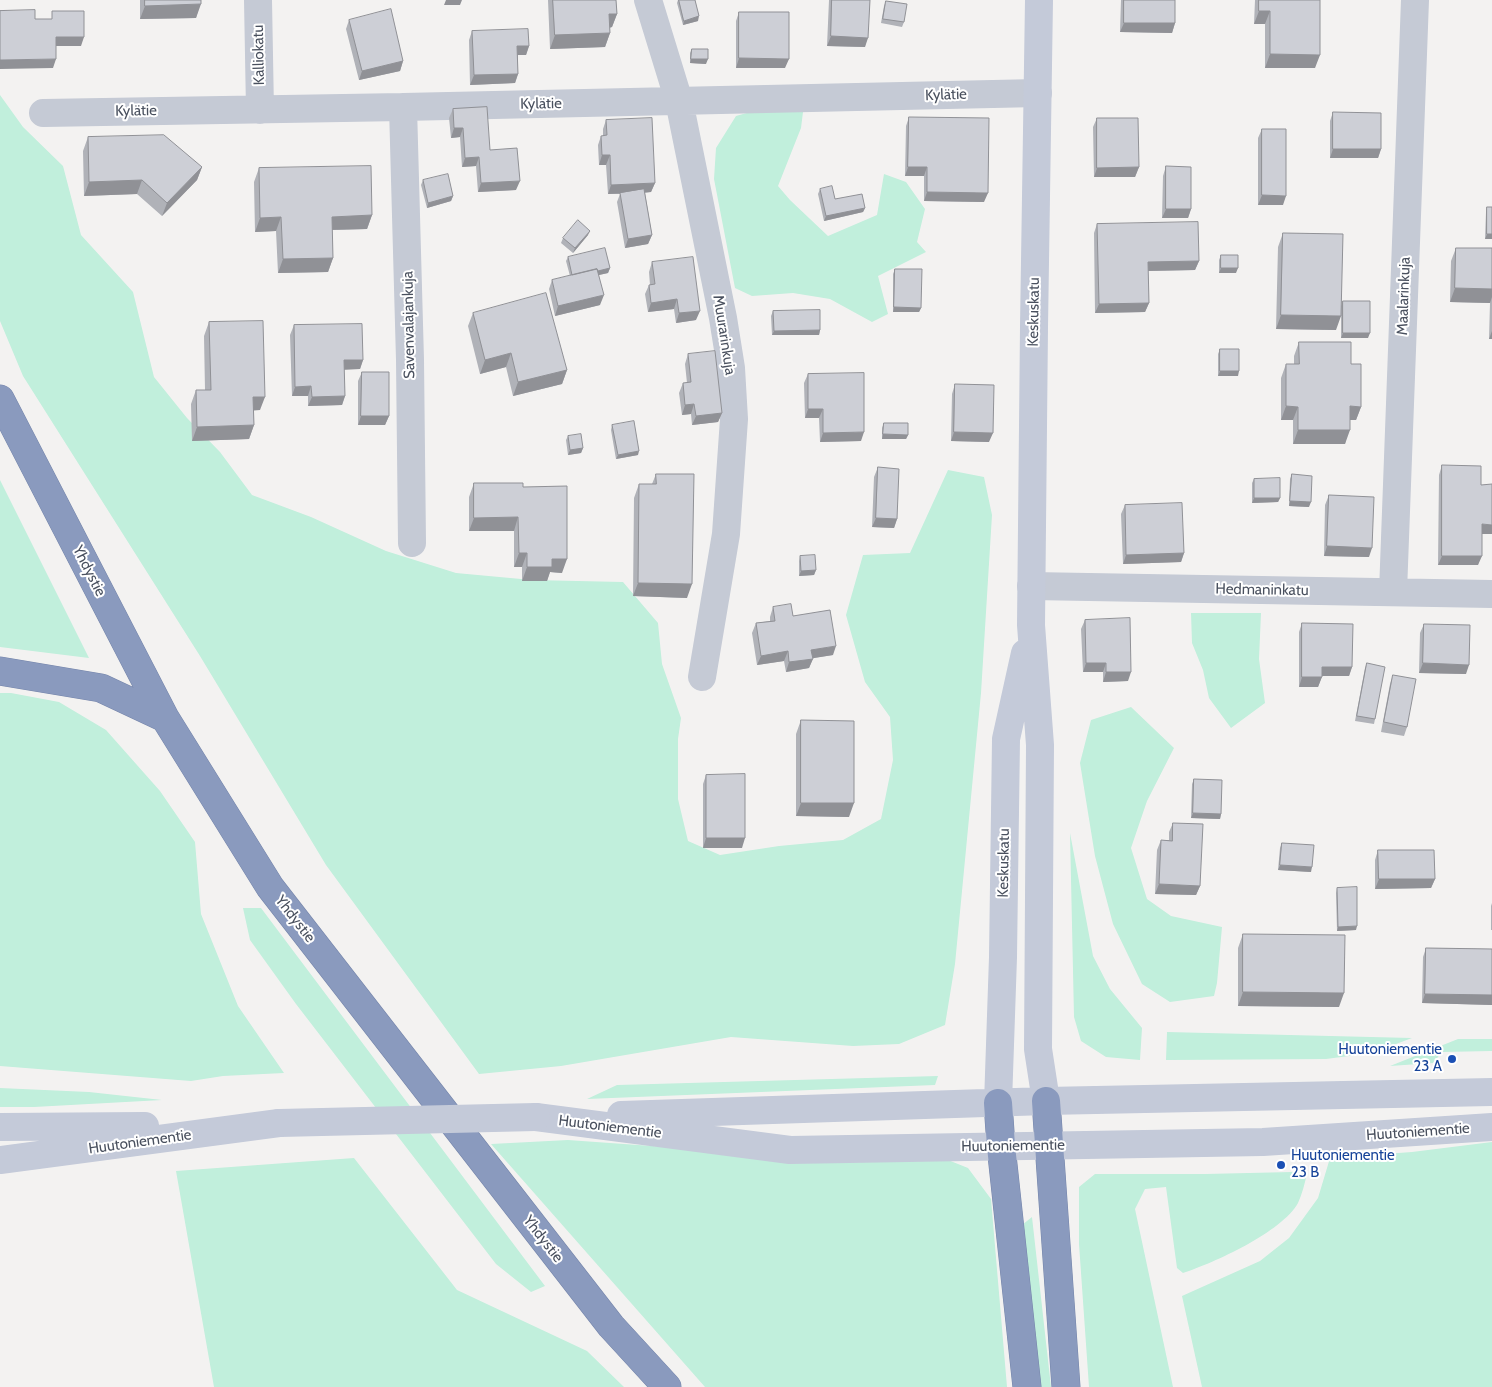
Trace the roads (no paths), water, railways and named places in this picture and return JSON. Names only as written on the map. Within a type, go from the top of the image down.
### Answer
[{"type":"highway","name":"Yhdystie","points":[[0,399],[165,718],[270,887],[611,1326],[667,1387]]},
{"type":"highway","points":[[0,671],[101,688],[165,718]]},
{"type":"highway","points":[[1046,1101],[1066,1387]]},
{"type":"highway","points":[[998,1103],[1027,1387]]},
{"type":"main road","name":"Keskuskatu","points":[[1039,0],[1031,625],[1040,745],[1038,1049],[1046,1101]]},
{"type":"main road","name":"Keskuskatu","points":[[998,1103],[1003,948],[1006,739],[1031,625]]},
{"type":"main road","name":"Huutoniementie","points":[[0,1127],[536,1118],[1046,1101],[1492,1092]]},
{"type":"main road","name":"Huutoniementie","points":[[536,1118],[790,1150],[1263,1142],[1492,1127]]},
{"type":"main road","name":"Huutoniementie","points":[[0,1160],[280,1123]]},
{"type":"street","name":"Kalliokatu","points":[[258,0],[260,110]]},
{"type":"street","name":"Muurarinkuja","points":[[648,0],[679,102],[723,318],[731,368],[734,419],[726,534],[702,676]]},
{"type":"street","name":"Maalarinkuja","points":[[1393,592],[1415,0]]},
{"type":"street","name":"Kylätie","points":[[43,112],[679,102],[1038,93]]},
{"type":"street","name":"Savenvalajankuja","points":[[403,107],[410,360],[412,543]]},
{"type":"street","name":"Hedmaninkatu","points":[[1031,586],[1492,594]]},
{"type":"place","name":"Huutoniementie 23 A","points":[[1452,1059]]},
{"type":"place","name":"Huutoniementie 23 B","points":[[1281,1165]]}]
